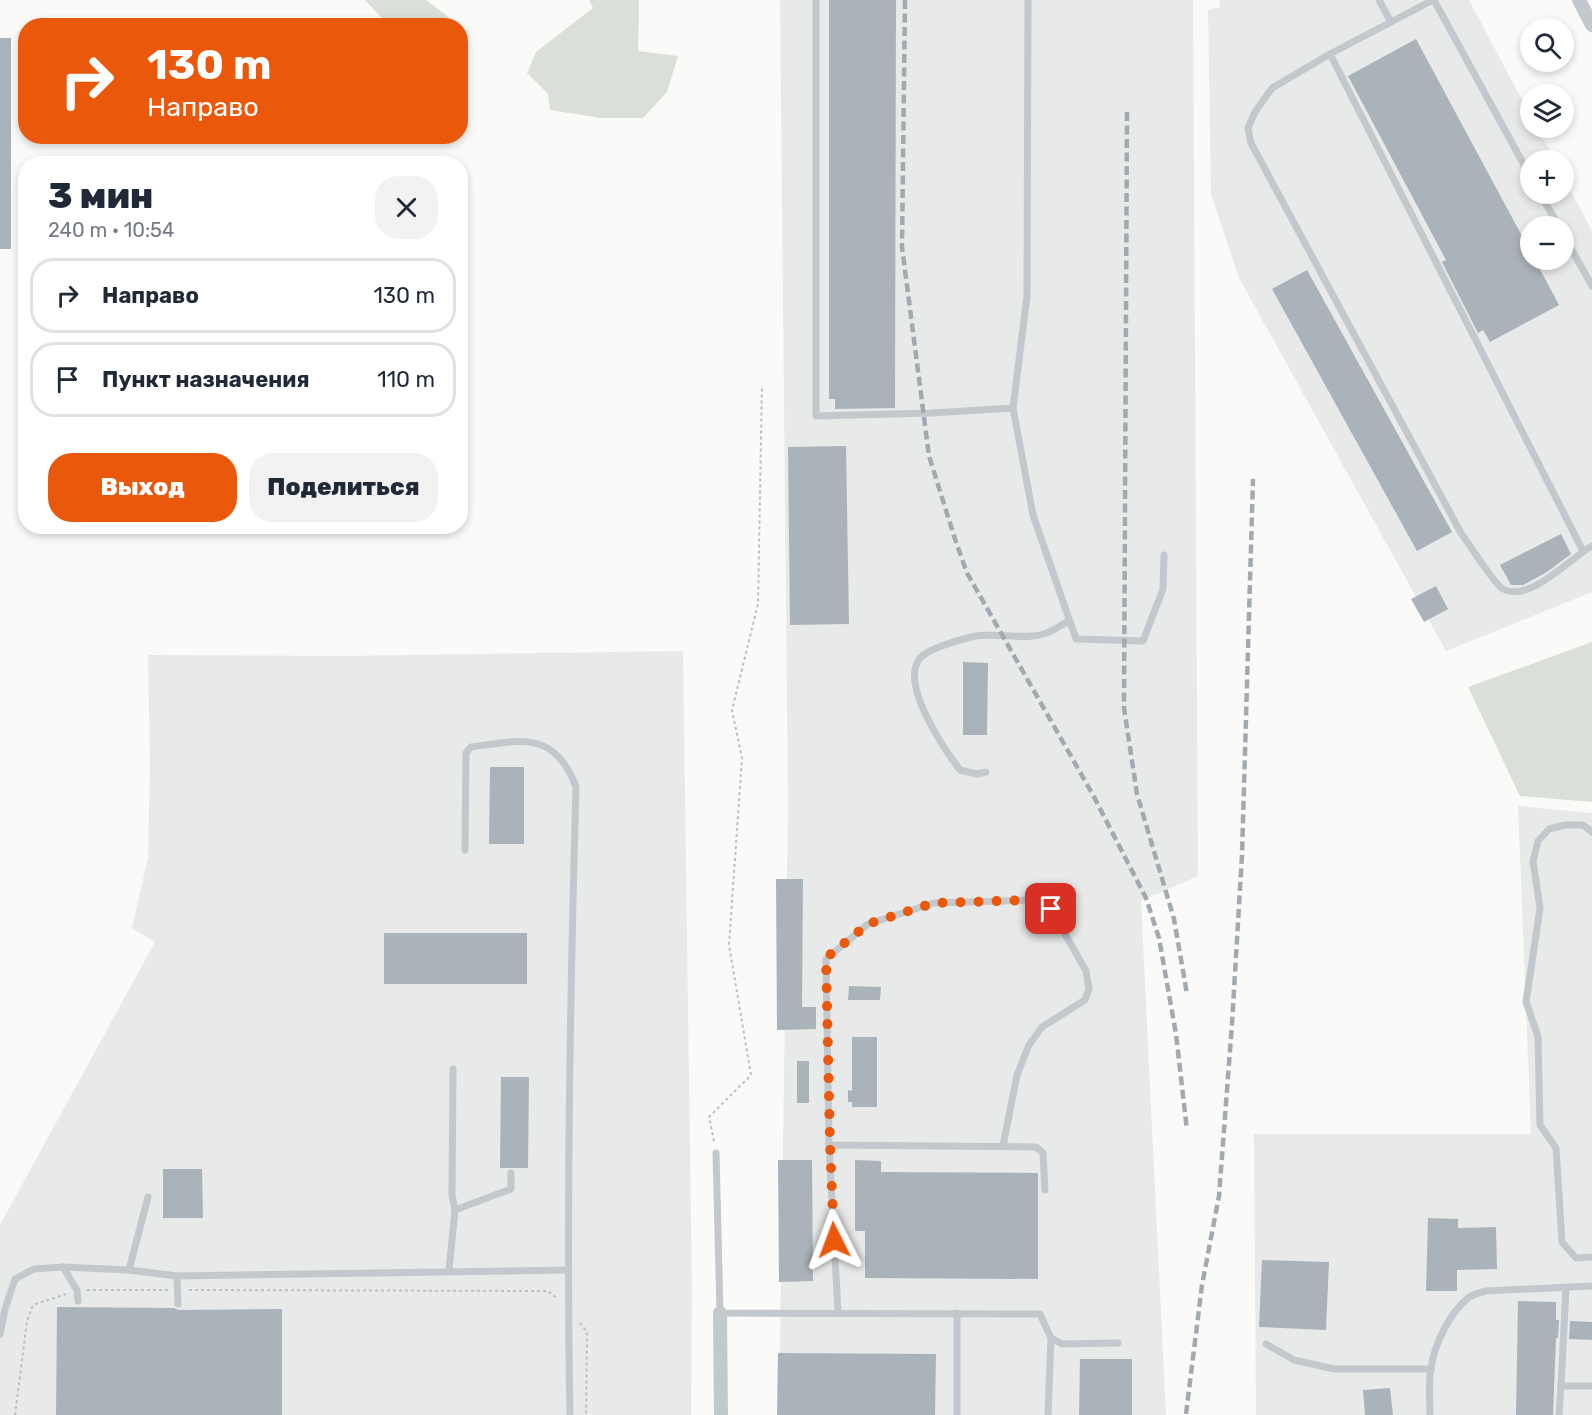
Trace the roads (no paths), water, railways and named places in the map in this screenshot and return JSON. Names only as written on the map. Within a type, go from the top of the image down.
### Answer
[{"type":"street","points":[[1579,0],[1592,25]]},
{"type":"street","points":[[720,1313],[721,1415]]},
{"type":"lane","points":[[816,0],[814,346],[816,416],[1013,408]]},
{"type":"lane","points":[[1028,0],[1027,296],[1013,408],[1033,515],[1076,639],[1143,641],[1163,589],[1164,555]]},
{"type":"lane","points":[[1379,0],[1391,22]]},
{"type":"lane","points":[[1520,158],[1434,0],[1330,54],[1272,88],[1255,112],[1248,129],[1251,143],[1461,533],[1490,574],[1502,588],[1515,592],[1543,582],[1592,546]]},
{"type":"lane","points":[[1330,54],[1583,551]]},
{"type":"lane","points":[[1574,254],[1592,286]]},
{"type":"lane","points":[[986,772],[977,774],[960,770],[948,755],[919,700],[915,685],[916,666],[920,658],[928,652],[957,640],[978,636],[1043,634],[1069,621]]},
{"type":"lane","points":[[465,850],[466,753],[471,747],[518,741],[539,744],[552,750],[563,759],[576,787],[571,952],[567,1270],[570,1415]]},
{"type":"lane","points":[[1592,832],[1582,825],[1565,825],[1549,829],[1538,841],[1533,861],[1540,908],[1526,1002],[1538,1036],[1540,1125],[1556,1148],[1562,1242],[1576,1258],[1592,1257]]},
{"type":"lane","points":[[838,1312],[830,1144],[826,958],[868,924],[934,903],[1034,900],[1051,909],[1086,971],[1089,989],[1085,1000],[1042,1027],[1029,1045],[1017,1075],[1003,1146]]},
{"type":"lane","points":[[449,1270],[455,1209],[452,1195],[453,1069]]},
{"type":"lane","points":[[830,1144],[1036,1147],[1043,1153],[1045,1190]]},
{"type":"lane","points":[[716,1153],[720,1313],[1040,1314],[1050,1338],[1048,1415]]},
{"type":"lane","points":[[455,1209],[511,1189],[511,1173]]},
{"type":"lane","points":[[129,1270],[148,1197]]},
{"type":"lane","points":[[0,1334],[15,1279],[34,1269],[63,1267],[129,1270],[177,1276],[449,1270],[567,1270]]},
{"type":"lane","points":[[63,1267],[77,1290],[78,1301]]},
{"type":"lane","points":[[177,1276],[178,1304]]},
{"type":"lane","points":[[1430,1415],[1431,1369],[1443,1331],[1455,1312],[1470,1296],[1486,1291],[1592,1286]]},
{"type":"lane","points":[[1559,1415],[1566,1288]]},
{"type":"lane","points":[[957,1313],[957,1415]]},
{"type":"lane","points":[[1050,1338],[1062,1344],[1118,1343]]},
{"type":"lane","points":[[1266,1344],[1294,1360],[1334,1369],[1431,1369]]},
{"type":"lane","points":[[1561,1386],[1592,1386]]},
{"type":"railway","points":[[905,0],[902,247],[929,456],[967,573],[1093,795],[1146,898],[1159,938],[1176,1034],[1187,1130]]},
{"type":"railway","points":[[1127,112],[1124,708],[1137,794],[1174,919],[1187,994]]},
{"type":"railway","points":[[1186,1414],[1202,1285],[1219,1196],[1232,1024],[1242,855],[1253,479]]}]
